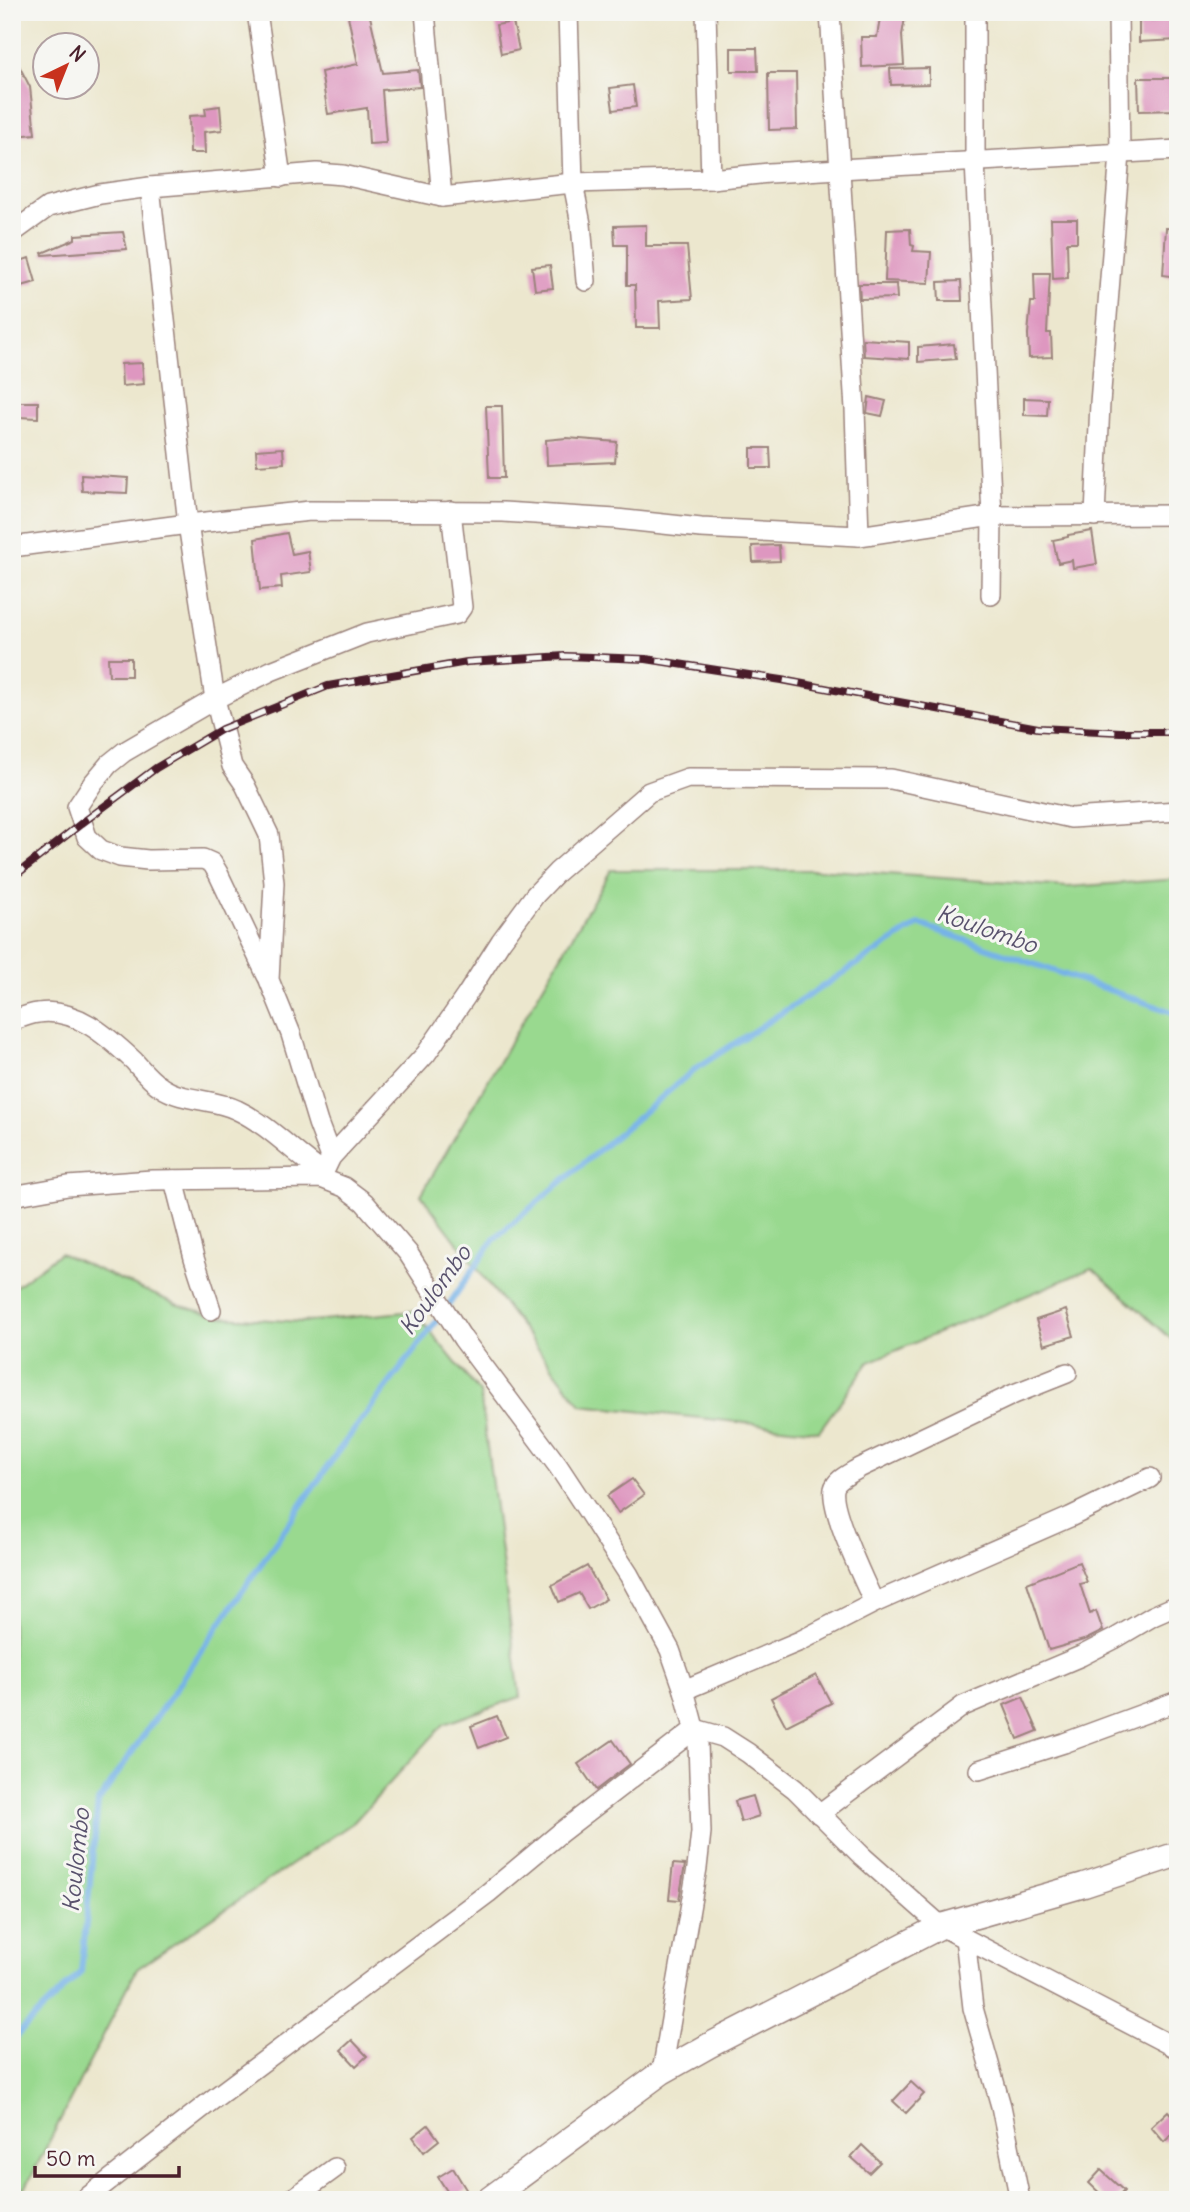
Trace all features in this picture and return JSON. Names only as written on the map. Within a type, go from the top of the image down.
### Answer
[{"type":"street","points":[[257,12],[281,177]]},
{"type":"street","points":[[425,12],[442,197]]},
{"type":"street","points":[[568,12],[573,183],[582,224],[586,281]]},
{"type":"street","points":[[706,12],[710,179]]},
{"type":"street","points":[[830,12],[855,409],[859,536]]},
{"type":"street","points":[[975,12],[975,161],[992,516],[991,595]]},
{"type":"street","points":[[1095,516],[1100,403],[1120,154],[1118,12]]},
{"type":"street","points":[[12,233],[48,207],[100,194],[150,187],[317,173],[343,175],[442,197],[573,183],[710,179],[769,173],[1178,150]]},
{"type":"street","points":[[150,187],[188,524],[215,699],[232,766],[245,785],[269,835],[274,883],[269,980]]},
{"type":"street","points":[[12,547],[310,511],[451,511],[616,519],[701,528],[859,536],[992,516],[1178,516]]},
{"type":"street","points":[[325,1169],[318,1123],[291,1034],[269,980],[212,863],[203,859],[148,860],[120,857],[101,849],[87,837],[77,807],[109,764],[124,752],[215,699],[271,671],[366,633],[457,614],[462,607],[451,511]]},
{"type":"street","points":[[12,1196],[68,1186],[325,1169],[426,1054],[535,895],[557,872],[649,792],[688,778],[891,779],[1071,818],[1178,811]]},
{"type":"street","points":[[12,1021],[35,1013],[70,1015],[113,1041],[161,1087],[177,1095],[215,1101],[238,1110],[325,1169],[364,1202],[415,1262],[463,1339],[558,1466],[622,1564],[670,1650],[698,1744],[701,1832],[663,2072]]},
{"type":"street","points":[[174,1180],[194,1258],[211,1310]]},
{"type":"street","points":[[874,1603],[838,1516],[834,1489],[838,1482],[859,1468],[1014,1394],[1068,1373]]},
{"type":"street","points":[[684,1690],[800,1641],[874,1603],[1070,1517],[1150,1478]]},
{"type":"street","points":[[819,1814],[963,1706],[1081,1656],[1178,1605]]},
{"type":"street","points":[[979,1770],[1032,1754],[1178,1701]]},
{"type":"street","points":[[695,1729],[723,1737],[795,1789],[862,1856],[941,1926],[1178,2049]]},
{"type":"street","points":[[84,2200],[216,2097],[478,1901],[560,1833],[695,1729]]},
{"type":"street","points":[[488,2200],[663,2072],[721,2039],[941,1926],[1084,1885],[1178,1854]]},
{"type":"street","points":[[965,1938],[973,2008],[1001,2106],[1020,2200]]},
{"type":"street","points":[[291,2200],[335,2168]]},
{"type":"green space","points":[[611,870],[831,870],[1068,887],[1178,879],[1178,1345],[1092,1268],[869,1362],[819,1431],[581,1405],[421,1195]]},
{"type":"green space","points":[[60,1253],[178,1305],[222,1317],[302,1322],[414,1311],[480,1393],[520,1697],[444,1724],[354,1822],[137,1969],[26,2187],[12,2193],[12,1289]]},
{"type":"building","points":[[369,12],[383,73],[418,70],[420,87],[382,90],[386,143],[369,144],[367,108],[328,114],[321,72],[358,64],[348,16]]},
{"type":"building","points":[[881,12],[906,12],[902,35],[904,65],[862,67],[861,37],[877,37]]},
{"type":"building","points":[[1178,19],[1178,40],[1139,42],[1139,21]]},
{"type":"building","points":[[513,22],[519,50],[501,54],[496,25]]},
{"type":"building","points":[[731,48],[757,48],[758,71],[731,71]]},
{"type":"building","points":[[12,52],[30,87],[35,134],[16,136],[12,105]]},
{"type":"building","points":[[929,68],[929,84],[891,85],[890,69]]},
{"type":"building","points":[[768,73],[796,73],[797,129],[769,130]]},
{"type":"building","points":[[1138,78],[1178,78],[1178,110],[1139,111]]},
{"type":"building","points":[[633,85],[636,107],[613,110],[610,88]]},
{"type":"building","points":[[220,106],[222,130],[204,132],[205,153],[190,153],[189,116],[206,115],[205,108]]},
{"type":"building","points":[[1051,219],[1077,219],[1077,242],[1067,242],[1068,278],[1053,279]]},
{"type":"building","points":[[646,225],[646,246],[687,246],[692,299],[659,301],[660,328],[636,328],[635,285],[627,285],[627,245],[615,245],[614,226]]},
{"type":"building","points":[[1166,228],[1178,229],[1178,277],[1163,275]]},
{"type":"building","points":[[910,229],[913,251],[931,252],[929,283],[885,281],[887,230]]},
{"type":"building","points":[[123,232],[127,249],[42,253],[75,239],[75,235]]},
{"type":"building","points":[[29,258],[36,282],[18,287],[12,264]]},
{"type":"building","points":[[550,265],[553,288],[535,290],[532,267]]},
{"type":"building","points":[[1034,273],[1050,273],[1047,333],[1051,333],[1052,357],[1029,358],[1031,302],[1035,302]]},
{"type":"building","points":[[961,281],[962,301],[939,301],[938,282]]},
{"type":"building","points":[[859,284],[896,284],[897,298],[860,299]]},
{"type":"building","points":[[863,339],[909,342],[909,359],[864,356]]},
{"type":"building","points":[[954,344],[956,359],[918,362],[918,347]]},
{"type":"building","points":[[142,363],[144,384],[122,386],[121,364]]},
{"type":"building","points":[[869,397],[886,401],[882,416],[867,413]]},
{"type":"building","points":[[1024,398],[1048,399],[1047,416],[1024,415]]},
{"type":"building","points":[[18,402],[38,402],[38,418],[18,417]]},
{"type":"building","points":[[486,406],[502,406],[504,478],[489,478]]},
{"type":"building","points":[[567,438],[617,442],[615,462],[547,465],[546,440]]},
{"type":"building","points":[[283,448],[284,463],[257,465],[256,450]]},
{"type":"building","points":[[751,448],[770,448],[771,468],[751,468]]},
{"type":"building","points":[[81,475],[128,478],[127,493],[82,491]]},
{"type":"building","points":[[1092,531],[1097,564],[1073,568],[1072,560],[1058,563],[1053,540]]},
{"type":"building","points":[[287,533],[292,554],[308,551],[311,572],[281,576],[282,588],[260,590],[255,539]]},
{"type":"building","points":[[779,545],[780,561],[753,562],[752,546]]},
{"type":"building","points":[[108,658],[131,658],[131,676],[109,676]]},
{"type":"building","points":[[1066,1310],[1074,1336],[1044,1345],[1036,1320]]},
{"type":"building","points":[[632,1479],[644,1495],[618,1513],[607,1496]]},
{"type":"building","points":[[1079,1562],[1087,1582],[1080,1584],[1090,1614],[1096,1611],[1103,1631],[1087,1639],[1049,1650],[1027,1583]]},
{"type":"building","points":[[587,1566],[606,1599],[588,1609],[579,1593],[559,1602],[552,1585]]},
{"type":"building","points":[[816,1675],[831,1703],[786,1726],[771,1698]]},
{"type":"building","points":[[1023,1697],[1038,1731],[1018,1739],[1004,1705]]},
{"type":"building","points":[[497,1716],[506,1737],[479,1748],[471,1726]]},
{"type":"building","points":[[613,1740],[630,1764],[596,1790],[578,1764]]},
{"type":"building","points":[[753,1796],[759,1816],[741,1822],[735,1801]]},
{"type":"building","points":[[673,1864],[685,1865],[679,1900],[669,1899]]},
{"type":"building","points":[[352,2040],[367,2056],[356,2066],[341,2050]]},
{"type":"building","points":[[911,2082],[924,2094],[906,2113],[893,2101]]},
{"type":"building","points":[[1168,2111],[1178,2122],[1178,2129],[1164,2142],[1151,2127]]},
{"type":"building","points":[[428,2125],[439,2140],[424,2152],[413,2137]]},
{"type":"building","points":[[862,2145],[880,2162],[869,2173],[851,2157]]},
{"type":"building","points":[[453,2168],[467,2191],[452,2199],[438,2177]]},
{"type":"building","points":[[1101,2170],[1124,2191],[1115,2200],[1107,2200],[1089,2183]]},
{"type":"waterway","name":"Koulombo","points":[[12,2040],[81,1972],[98,1802],[339,1450],[445,1310],[495,1238],[695,1069],[919,924],[1178,1014]]},
{"type":"railway","points":[[12,878],[156,768],[222,729],[328,686],[467,662],[565,656],[646,659],[782,680],[1038,728],[1178,732]]}]
